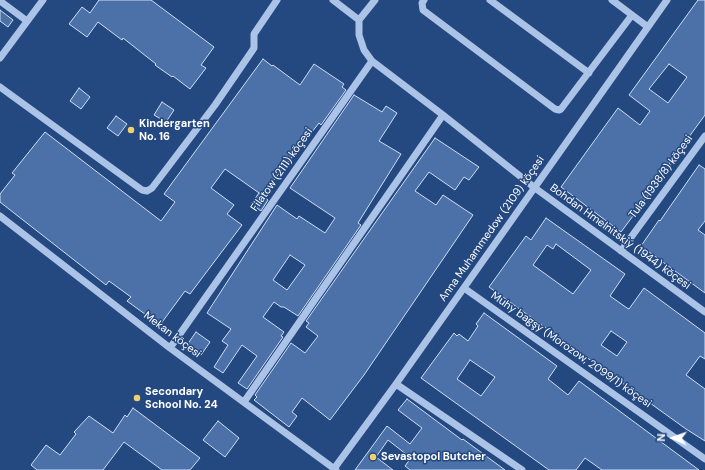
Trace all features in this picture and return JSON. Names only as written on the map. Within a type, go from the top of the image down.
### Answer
[{"type":"street","points":[[0,58],[43,0]]},
{"type":"street","points":[[0,87],[142,190],[147,191],[152,188],[215,104],[252,51],[254,48],[254,34],[277,0]]},
{"type":"street","points":[[333,0],[359,20]]},
{"type":"street","points":[[372,61],[364,50],[359,35],[359,20],[375,0]]},
{"type":"street","points":[[424,0],[422,3],[423,10],[555,109],[561,109],[632,15]]},
{"type":"street","points":[[490,0],[589,73]]},
{"type":"street","points":[[612,0],[648,27]]},
{"type":"street","name":"Anna Muhammedow (2109) köçesi","points":[[335,470],[667,0]]},
{"type":"street","points":[[0,1],[27,21]]},
{"type":"street","name":"Bohdan Hmelnitskiý (1944) köçesi","points":[[372,61],[535,188],[621,251],[704,308]]},
{"type":"street","name":"Filatow (2111) köçesi","points":[[170,348],[372,61]]},
{"type":"street","points":[[244,402],[443,115]]},
{"type":"street","name":"Tula (1938/8) köçesi","points":[[621,251],[705,136]]},
{"type":"street","name":"Mekan köçesi","points":[[0,216],[170,348],[335,470]]},
{"type":"street","name":"Muhy bagşy (Morozow, 2099/1) köçesi","points":[[464,288],[705,458]]},
{"type":"street","points":[[396,384],[522,470]]},
{"type":"building","points":[[99,0],[151,0],[214,47],[201,65],[206,68],[190,89],[155,65],[156,64],[123,38],[122,40],[98,22],[87,37],[69,24],[82,7],[90,13]]},
{"type":"building","points":[[698,0],[705,0],[705,115],[669,164],[671,165],[621,232],[561,187],[618,108],[640,125],[650,111],[629,95]],"holes":[[[669,64],[687,77],[668,103],[649,89]]]},
{"type":"building","points":[[0,10],[13,20],[8,27],[0,21]]},
{"type":"building","points":[[263,59],[300,85],[314,64],[344,84],[342,87],[346,90],[321,125],[319,123],[262,195],[225,169],[211,188],[234,205],[227,214],[242,225],[190,294],[185,291],[160,325],[127,301],[131,297],[109,281],[106,285],[0,202],[0,194],[15,175],[12,173],[45,132],[161,221],[175,202],[164,194]]},
{"type":"building","points":[[79,88],[90,97],[81,109],[70,101]]},
{"type":"building","points":[[354,95],[382,112],[386,106],[397,113],[379,141],[401,154],[358,223],[361,225],[298,316],[274,302],[263,317],[284,332],[281,336],[283,337],[247,389],[238,383],[257,356],[242,345],[223,373],[214,367],[228,345],[222,341],[231,329],[207,313],[277,205],[297,219],[299,216],[325,233],[335,218],[290,188]],"holes":[[[290,255],[305,265],[287,290],[273,280]]]},
{"type":"building","points":[[162,102],[174,110],[166,122],[154,115]]},
{"type":"building","points":[[116,116],[127,124],[118,136],[107,128]]},
{"type":"building","points":[[435,138],[479,167],[469,180],[464,177],[455,190],[429,172],[415,191],[436,205],[443,195],[473,215],[364,375],[330,420],[302,398],[292,412],[297,416],[289,427],[254,400],[257,397],[255,395],[291,343],[305,353],[318,336],[306,327],[309,323],[306,321]]},
{"type":"building","points":[[699,165],[705,169],[705,221],[698,230],[705,235],[705,293],[641,246]]},
{"type":"building","points":[[259,193],[268,200],[261,211],[251,204]]},
{"type":"building","points":[[546,218],[625,274],[610,296],[629,309],[644,288],[705,333],[705,359],[700,356],[686,375],[705,389],[705,441],[686,429],[489,287],[526,236],[531,240]],"holes":[[[556,244],[591,270],[573,294],[533,265],[547,245],[553,249]],[[611,331],[627,342],[617,356],[601,345]]]},
{"type":"building","points":[[484,313],[557,366],[548,379],[568,395],[579,381],[699,470],[602,470],[585,458],[576,470],[549,470],[421,378],[454,333],[457,336],[459,334],[468,341],[478,326],[476,324]],"holes":[[[470,360],[495,377],[481,396],[457,379]]]},
{"type":"building","points":[[196,332],[210,342],[201,355],[187,345]]},
{"type":"building","points":[[407,399],[505,470],[410,470],[405,466],[411,458],[388,440],[376,457],[393,470],[355,470],[387,426],[410,444],[422,428],[398,410]]},
{"type":"building","points":[[133,408],[200,458],[190,470],[162,470],[124,442],[103,470],[37,470],[31,465],[46,445],[60,455],[76,434],[74,432],[89,416],[113,433],[125,415],[127,417]]},
{"type":"building","points":[[218,421],[239,438],[225,457],[203,440]]},
{"type":"place","name":"Kindergarten No. 16","points":[[131,130]]},
{"type":"place","name":"Secondary School No. 24","points":[[137,398]]},
{"type":"place","name":"Sevastopol Butcher","points":[[373,457]]}]
